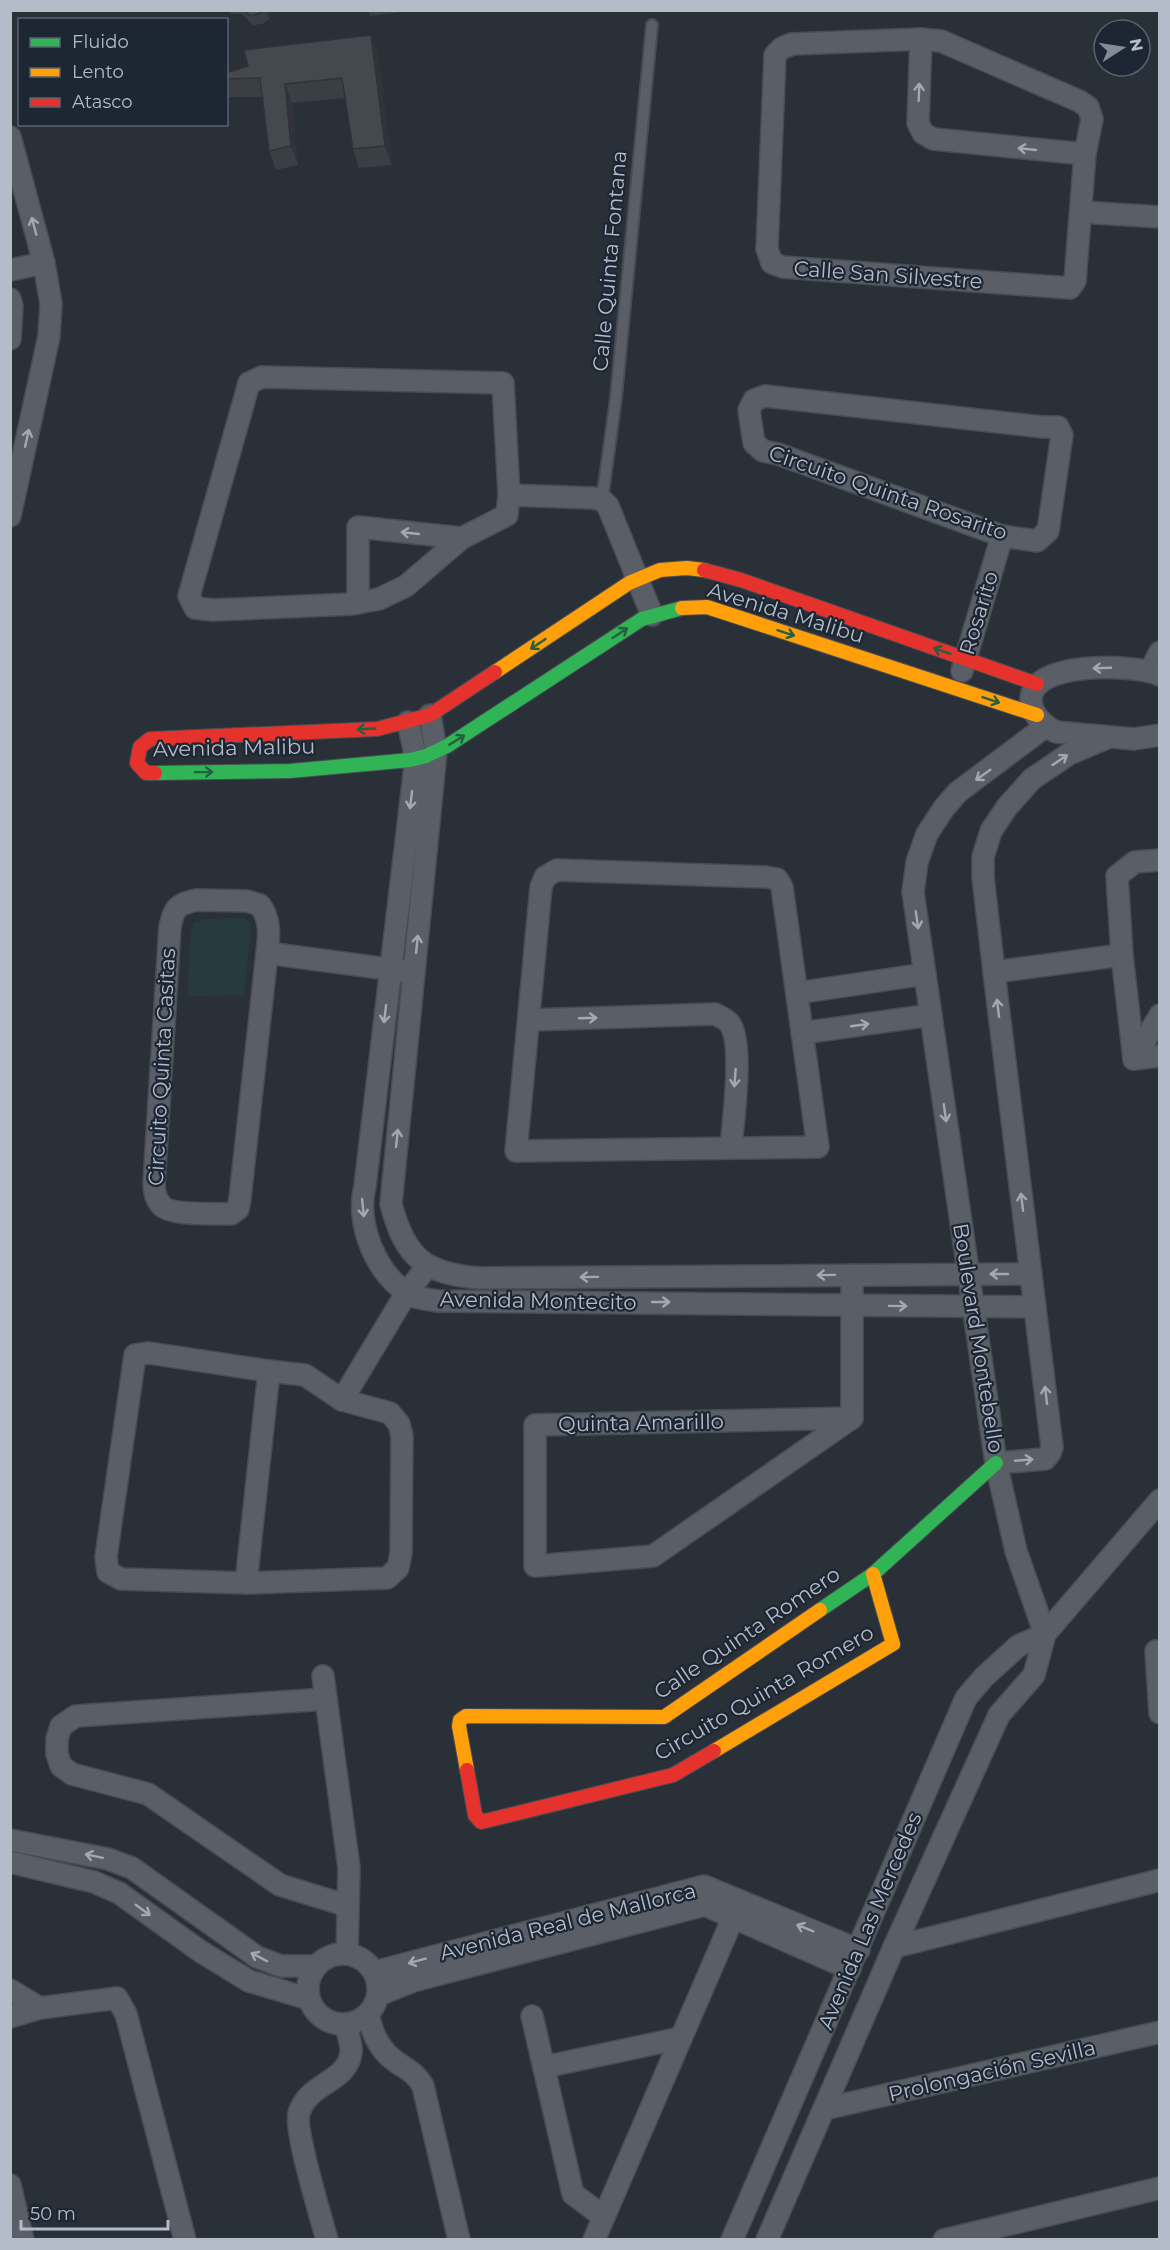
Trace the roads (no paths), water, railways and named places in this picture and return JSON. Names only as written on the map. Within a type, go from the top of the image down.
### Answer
[{"type":"street","points":[[921,39],[918,123],[923,133],[933,139],[1085,154]]},
{"type":"street","name":"Calle San Silvestre","points":[[921,39],[941,41],[1088,107],[1092,118],[1085,154],[1075,281],[1070,288],[783,267],[772,263],[767,249],[775,55],[782,48],[792,44],[921,39]]},
{"type":"street","points":[[10,137],[44,264],[51,304],[49,336],[10,516]]},
{"type":"street","points":[[1081,212],[1160,217]]},
{"type":"street","points":[[10,270],[44,264]]},
{"type":"street","points":[[10,299],[12,306],[10,339]]},
{"type":"street","points":[[262,377],[503,383],[507,516],[462,538],[406,586],[379,599],[358,603],[213,610],[195,608],[189,596],[249,383],[262,377]]},
{"type":"street","name":"Circuito Quinta Rosarito","points":[[765,396],[1058,427],[1062,435],[1048,531],[1037,541],[1002,536],[778,454],[763,451],[754,442],[750,410],[754,400],[765,396]]},
{"type":"street","points":[[508,495],[602,500],[608,506],[652,615]]},
{"type":"street","points":[[358,603],[358,527],[462,538]]},
{"type":"street","name":"Rosarito","points":[[957,689],[1002,536]]},
{"type":"street","name":"Avenida Malibu","points":[[1037,684],[725,574],[686,568],[659,570],[629,583],[430,715],[377,729],[150,739],[140,747],[137,763],[146,773],[290,771],[416,758],[436,751],[483,724],[642,619],[686,606],[707,608],[957,689],[1042,721]]},
{"type":"street","points":[[1160,652],[1155,673],[1110,668],[1089,669],[1050,676],[1037,684],[1031,693],[1032,708],[1042,721],[1056,732],[1134,739],[1160,735]]},
{"type":"street","name":"Avenida Montecito","points":[[430,715],[436,751],[391,1204],[398,1229],[410,1250],[427,1267],[454,1276],[480,1278],[1030,1274]]},
{"type":"street","name":"Boulevard Montebello","points":[[1042,721],[958,792],[927,834],[917,862],[913,892],[996,1463],[1045,1459],[1052,1447],[994,972],[983,877],[983,857],[991,831],[1007,807],[1032,779],[1069,754],[1107,738]]},
{"type":"street","name":"Avenida Montecito","points":[[408,722],[416,758],[365,1186],[361,1201],[376,1259],[390,1280],[414,1296],[436,1301],[1035,1307]]},
{"type":"street","points":[[1134,1059],[1122,955],[1117,876],[1135,862],[1160,860]]},
{"type":"street","points":[[557,870],[777,879],[782,887],[797,993],[818,1147],[516,1151],[541,887],[545,877],[557,870]]},
{"type":"street","name":"Circuito Quinta Casitas","points":[[196,900],[247,901],[261,905],[267,915],[269,932],[267,953],[238,1209],[231,1214],[176,1212],[162,1207],[154,1195],[154,1183],[170,927],[173,913],[181,904],[196,900]]},
{"type":"street","points":[[267,953],[414,972]]},
{"type":"street","points":[[994,972],[1122,955]]},
{"type":"street","points":[[797,993],[925,974]]},
{"type":"street","points":[[530,1020],[715,1014],[729,1021],[735,1032],[737,1049],[731,1148]]},
{"type":"street","points":[[802,1033],[931,1015]]},
{"type":"street","points":[[1134,1059],[1160,1015]]},
{"type":"street","points":[[1134,1059],[1160,1056]]},
{"type":"street","points":[[342,1400],[407,1292],[427,1267]]},
{"type":"street","points":[[852,1275],[852,1418]]},
{"type":"street","points":[[149,1353],[305,1375],[342,1400],[390,1413],[399,1424],[402,1436],[401,1553],[398,1568],[387,1578],[246,1583],[121,1579],[108,1572],[106,1557],[135,1355],[149,1353]]},
{"type":"street","points":[[246,1583],[269,1371]]},
{"type":"street","name":"Quinta Amarillo","points":[[852,1418],[653,1556],[535,1566],[535,1425],[852,1418]]},
{"type":"street","points":[[996,1463],[1016,1551],[1045,1634]]},
{"type":"street","name":"Calle Quinta Romero","points":[[482,1822],[475,1815],[459,1726],[460,1719],[466,1716],[664,1717],[873,1574],[996,1463]]},
{"type":"street","name":"Avenida Las Mercedes","points":[[732,2240],[966,1698],[984,1677],[1018,1646],[1045,1634],[1160,1500]]},
{"type":"street","name":"Calle Quinta Romero","points":[[873,1574],[893,1644]]},
{"type":"street","name":"Avenida Las Mercedes","points":[[767,2240],[894,1947],[999,1715],[1034,1675],[1045,1634]]},
{"type":"street","name":"Circuito Quinta Romero","points":[[482,1822],[673,1775],[893,1644]]},
{"type":"street","points":[[1156,1651],[1160,1713]]},
{"type":"street","points":[[323,1676],[349,1868],[346,1954]]},
{"type":"street","points":[[326,1699],[76,1716],[61,1726],[57,1739],[57,1754],[62,1766],[72,1774],[148,1794],[280,1885],[348,1906]]},
{"type":"street","points":[[10,1840],[108,1859],[132,1868],[257,1957],[281,1966],[316,1966]]},
{"type":"street","points":[[10,1862],[94,1882],[119,1893],[200,1951],[249,1981],[309,1999]]},
{"type":"street","points":[[119,1893],[132,1868]]},
{"type":"street","points":[[894,1947],[1160,1881]]},
{"type":"street","name":"Avenida Real de Mallorca","points":[[374,1972],[704,1886],[737,1909],[884,1972]]},
{"type":"street","name":"Avenida Real de Mallorca","points":[[378,1995],[413,1981],[705,1905],[737,1909]]},
{"type":"street","points":[[594,2240],[737,1909]]},
{"type":"street","points":[[335,1954],[346,1954],[358,1957],[367,1963],[378,1983],[378,1995],[375,2006],[368,2015],[357,2022],[346,2025],[334,2024],[322,2019],[314,2010],[309,1999],[310,1976],[316,1966],[325,1959],[335,1954]]},
{"type":"street","points":[[10,1990],[40,2008]]},
{"type":"street","points":[[10,2017],[40,2008],[117,1998],[126,2014],[185,2240]]},
{"type":"street","points":[[368,2015],[377,2042],[388,2055],[416,2074],[423,2086],[459,2240]]},
{"type":"street","points":[[532,2016],[573,2194],[604,2217]]},
{"type":"street","points":[[327,2240],[301,2139],[298,2115],[307,2095],[345,2069],[351,2051],[346,2025]]},
{"type":"street","name":"Prolongación Sevilla","points":[[824,2109],[1160,2032]]},
{"type":"street","points":[[544,2067],[681,2038]]},
{"type":"street","points":[[10,2185],[24,2240]]},
{"type":"street","points":[[944,2240],[1160,2188]]},
{"type":"lane","name":"Calle Quinta Fontana","points":[[602,500],[616,398],[652,25]]}]
